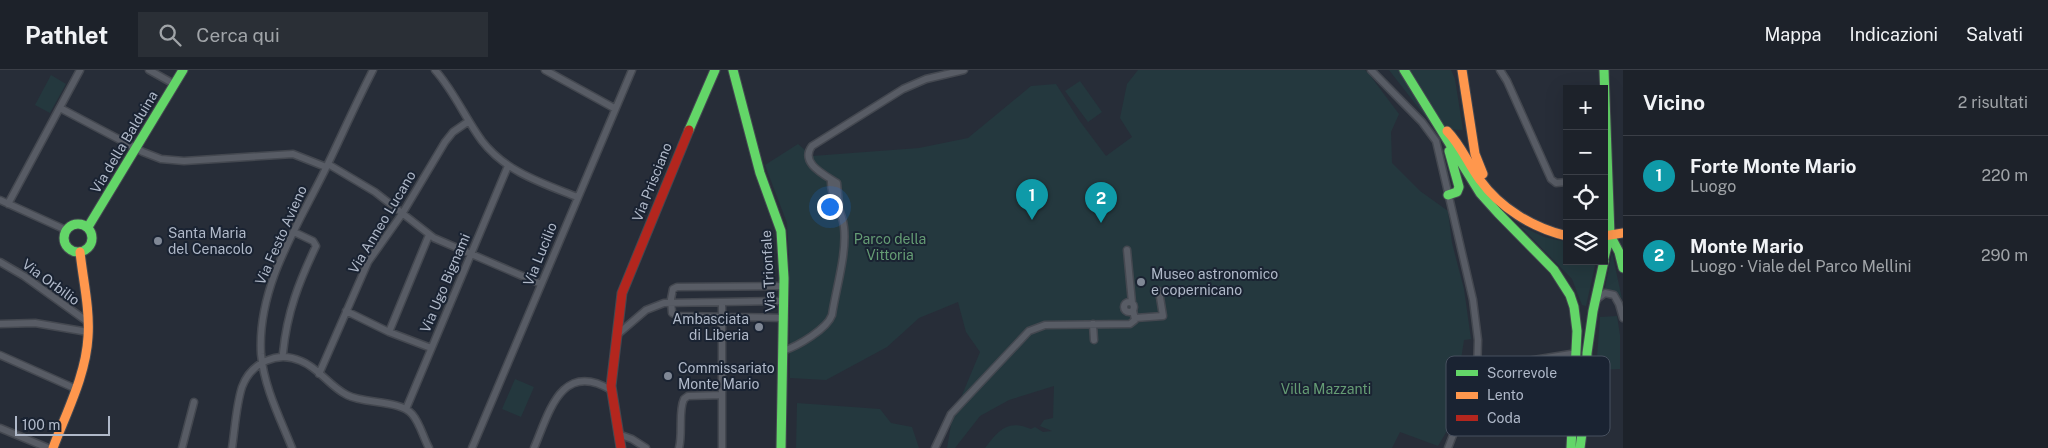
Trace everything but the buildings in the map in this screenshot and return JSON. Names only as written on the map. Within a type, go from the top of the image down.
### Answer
[{"type":"main road","name":"Via della Balduina","points":[[88,227],[183,70]]},
{"type":"main road","name":"Via Prisciano","points":[[706,87],[710,70]]},
{"type":"main road","name":"Via Prisciano","points":[[620,448],[611,390],[624,288],[706,87],[715,70]]},
{"type":"main road","name":"Via Trionfale","points":[[734,70],[760,173],[780,226],[784,286],[781,448]]},
{"type":"main road","points":[[1404,70],[1477,188],[1492,208],[1551,266],[1564,283],[1578,324],[1577,356]]},
{"type":"main road","points":[[1462,70],[1477,161],[1483,175],[1504,203]]},
{"type":"main road","points":[[1604,70],[1606,175]]},
{"type":"main road","points":[[1439,127],[1459,186],[1458,191],[1448,195]]},
{"type":"main road","points":[[1439,127],[1452,136],[1482,182],[1504,203],[1522,218],[1536,226],[1563,235]]},
{"type":"main road","points":[[76,224],[88,227],[92,239],[88,247],[80,252],[71,250],[65,244],[66,230],[76,224]]},
{"type":"main road","points":[[1608,236],[1623,233]]},
{"type":"main road","points":[[1608,237],[1619,252],[1623,268]]},
{"type":"main road","points":[[53,448],[87,350],[88,327],[80,252]]},
{"type":"main road","points":[[1587,356],[1595,300],[1603,265]]},
{"type":"street","points":[[8,204],[80,70]]},
{"type":"street","points":[[150,70],[174,84]]},
{"type":"street","name":"Via Festo Avieno","points":[[292,448],[269,389],[262,363],[262,321],[277,269],[373,70]]},
{"type":"street","points":[[435,70],[486,146],[508,166],[529,178],[577,197]]},
{"type":"street","points":[[545,70],[614,108]]},
{"type":"street","name":"Via Lucilio","points":[[472,448],[614,108],[632,70]]},
{"type":"street","points":[[783,351],[794,347],[830,321],[845,241],[838,188],[836,183],[814,167],[809,160],[808,153],[812,146],[903,89],[926,80],[964,70]]},
{"type":"street","points":[[1371,70],[1434,136],[1440,154],[1476,316],[1478,356]]},
{"type":"street","points":[[1500,70],[1507,81],[1551,179],[1556,183],[1563,182]]},
{"type":"street","points":[[60,108],[157,158],[175,161],[299,155],[327,166],[369,187],[429,236],[470,256],[541,284]]},
{"type":"street","name":"Via Anneo Lucano","points":[[319,374],[368,262],[402,214],[448,137],[469,121]]},
{"type":"street","name":"Via Ugo Bignami","points":[[406,409],[508,166]]},
{"type":"street","points":[[0,200],[66,230]]},
{"type":"street","points":[[283,353],[285,330],[295,292],[316,245],[313,241],[294,232]]},
{"type":"street","points":[[389,332],[429,236]]},
{"type":"street","points":[[1127,250],[1132,303],[1127,302],[1124,308],[1128,312],[1133,310],[1136,318]]},
{"type":"street","name":"Via Orbilio","points":[[0,262],[24,276],[88,327]]},
{"type":"street","points":[[784,286],[677,287],[673,289],[671,302],[672,313],[676,316],[784,318]]},
{"type":"street","points":[[1136,318],[1163,316],[1160,291]]},
{"type":"street","points":[[1595,300],[1603,294],[1609,293],[1614,295],[1623,318]]},
{"type":"street","points":[[618,334],[646,310],[658,304],[671,302],[784,302]]},
{"type":"street","points":[[722,302],[722,448]]},
{"type":"street","points":[[346,312],[389,332],[431,348]]},
{"type":"street","points":[[935,448],[951,414],[1029,331],[1045,325],[1130,324],[1135,322],[1136,318]]},
{"type":"street","points":[[0,324],[35,323],[88,327]]},
{"type":"street","points":[[1093,324],[1094,340]]},
{"type":"street","points":[[1558,356],[1577,353]]},
{"type":"street","points":[[0,355],[74,388]]},
{"type":"street","points":[[232,448],[242,389],[250,374],[262,363],[274,357],[296,359],[307,364],[335,389],[350,397],[406,409],[414,417],[430,448]]},
{"type":"street","points":[[534,448],[554,401],[565,388],[574,383],[588,382],[611,390]]},
{"type":"street","points":[[679,448],[682,435],[682,404],[684,398],[688,396],[722,395]]},
{"type":"street","points":[[182,448],[194,402]]},
{"type":"street","points":[[0,428],[48,448]]},
{"type":"street","points":[[618,434],[637,441],[646,448]]},
{"type":"street","points":[[1448,448],[1453,436]]},
{"type":"green space","points":[[1138,70],[1365,70],[1369,74],[1399,114],[1391,132],[1392,163],[1420,191],[1448,211],[1452,243],[1464,289],[1471,339],[1464,340],[1462,356],[1446,356],[1446,433],[1438,446],[1400,432],[1392,448],[985,448],[999,431],[1010,426],[1023,426],[1031,429],[1035,427],[1043,432],[1052,431],[1040,426],[1044,420],[1053,418],[1054,386],[1009,400],[980,416],[955,448],[947,448],[952,419],[980,352],[966,332],[958,302],[919,318],[887,347],[826,380],[790,378],[787,223],[765,165],[798,144],[812,156],[919,148],[968,138],[1031,86],[1056,84],[1079,120],[1106,156],[1132,137],[1120,118],[1127,84]]},
{"type":"green space","points":[[1389,70],[1451,70],[1455,79],[1463,130],[1435,129]]},
{"type":"green space","points":[[51,75],[66,84],[50,113],[35,105]]},
{"type":"green space","points":[[1080,81],[1102,112],[1088,122],[1065,91]]},
{"type":"green space","points":[[1521,227],[1544,237],[1563,241],[1563,265],[1595,265],[1586,306],[1582,305],[1572,279]]},
{"type":"green space","points":[[1612,252],[1622,299],[1617,292],[1605,288]]},
{"type":"green space","points":[[1617,316],[1620,335],[1620,369],[1610,369],[1610,356],[1597,356],[1600,317]]},
{"type":"green space","points":[[515,379],[534,387],[521,417],[502,409]]},
{"type":"green space","points":[[797,403],[880,409],[891,423],[912,427],[919,448],[796,448]]},
{"type":"traffic: fast","points":[[88,227],[183,70]]},
{"type":"traffic: fast","points":[[689,130],[715,70]]},
{"type":"traffic: fast","points":[[733,70],[760,173],[781,231],[784,278],[781,448]]},
{"type":"traffic: fast","points":[[1404,70],[1480,193],[1554,270],[1570,295],[1574,307],[1577,331],[1576,356]]},
{"type":"traffic: fast","points":[[1604,70],[1610,235],[1608,243]]},
{"type":"traffic: fast","points":[[1448,195],[1457,192],[1459,187],[1449,151]]},
{"type":"traffic: fast","points":[[78,224],[88,228],[92,238],[88,248],[78,252],[68,248],[64,238],[68,228],[78,224]]},
{"type":"traffic: fast","points":[[1610,235],[1619,252],[1623,268]]},
{"type":"traffic: fast","points":[[1587,356],[1593,311],[1603,265]]},
{"type":"traffic: fast","points":[[1571,448],[1572,436]]},
{"type":"traffic: fast","points":[[1580,448],[1582,436]]},
{"type":"traffic: slow","points":[[1462,70],[1475,154],[1483,174]]},
{"type":"traffic: slow","points":[[1447,131],[1480,180],[1507,208],[1542,228],[1563,235]]},
{"type":"traffic: slow","points":[[1608,235],[1623,233]]},
{"type":"traffic: slow","points":[[53,448],[75,394],[84,365],[88,337],[86,294],[80,252]]},
{"type":"traffic: jam","points":[[621,448],[611,386],[622,293],[689,130]]},
{"type":"place","name":"Forte Monte Mario","points":[[1032,220]]},
{"type":"place","name":"Monte Mario","points":[[1101,223]]},
{"type":"place","name":"Santa Maria del Cenacolo","points":[[158,241]]},
{"type":"place","name":"Museo astronomico e copernicano","points":[[1141,282]]},
{"type":"place","name":"Ambasciata di Liberia","points":[[759,327]]},
{"type":"place","name":"Commissariato Monte Mario","points":[[668,376]]},
{"type":"park label","name":"Parco della Vittoria","points":[[890,247]]},
{"type":"park label","name":"Villa Mazzanti","points":[[1326,389]]}]
